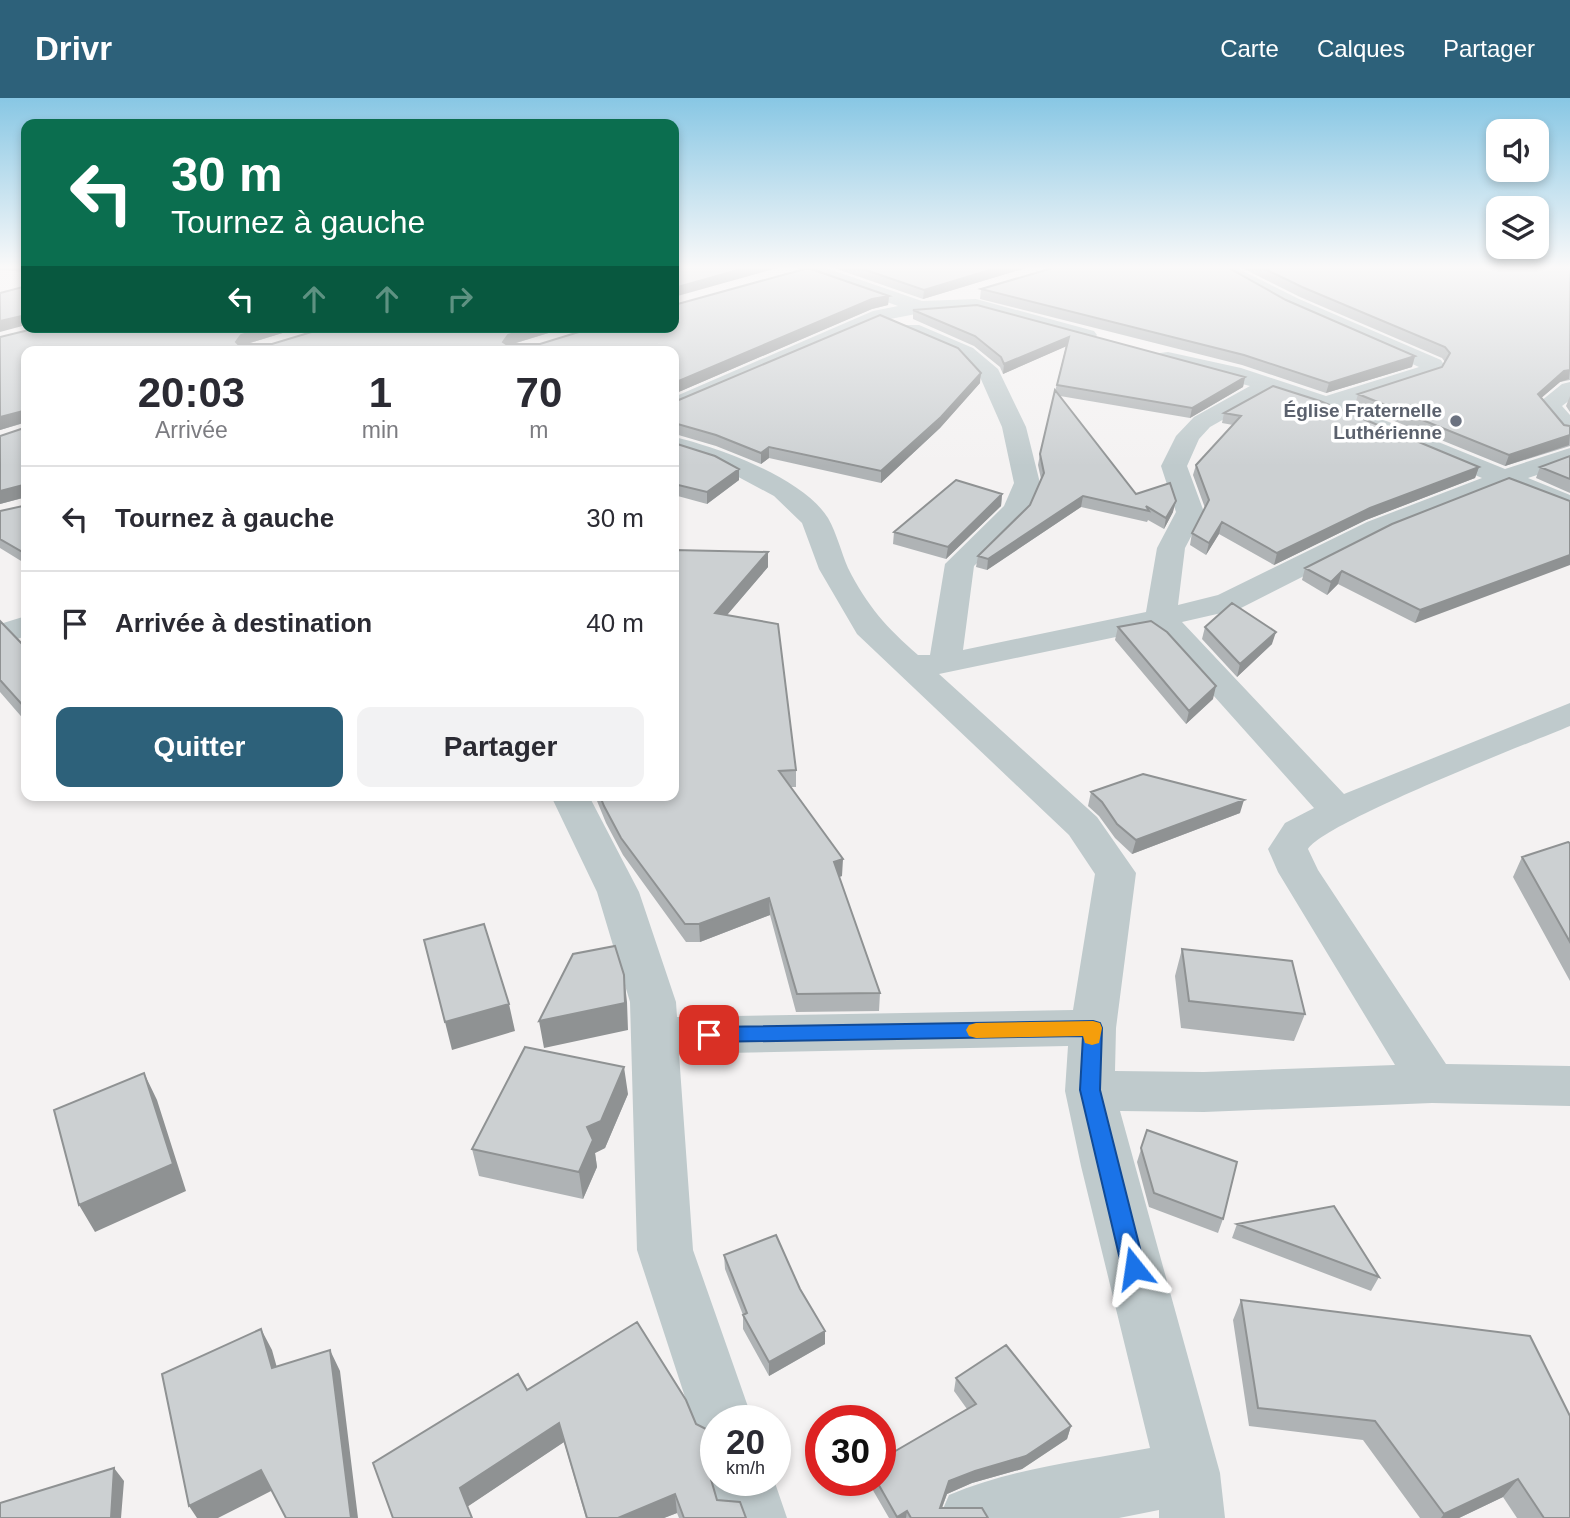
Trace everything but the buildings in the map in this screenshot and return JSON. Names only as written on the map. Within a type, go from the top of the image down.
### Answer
[{"type":"street","points":[[679,403],[836,333]]},
{"type":"street","points":[[923,333],[965,352],[990,374],[1014,427],[1027,484],[1016,509],[960,564],[945,664]]},
{"type":"street","points":[[1079,333],[1111,342]]},
{"type":"street","points":[[1326,404],[1430,370],[1433,365],[1361,333]]},
{"type":"street","points":[[1150,353],[1233,373],[1326,404],[1570,505]]},
{"type":"street","points":[[1161,618],[1171,548],[1190,512],[1174,466],[1188,436],[1202,422],[1268,385]]},
{"type":"street","points":[[1570,389],[1548,405],[1570,429]]},
{"type":"street","points":[[679,446],[724,460],[783,490],[815,520],[834,569],[868,627],[907,666],[1083,826],[1116,873],[1093,1028],[1090,1090],[1190,1496],[1002,1508],[972,1518]]},
{"type":"street","points":[[907,666],[945,664],[1228,603],[1377,528],[1504,478],[1570,456]]},
{"type":"street","points":[[1161,618],[1338,811]]},
{"type":"street","points":[[0,635],[21,627]]},
{"type":"street","points":[[1432,1083],[1298,872],[1288,849],[1299,832],[1338,811],[1570,713]]},
{"type":"street","points":[[572,801],[618,892],[653,1002],[665,1250],[717,1405]]},
{"type":"street","points":[[654,1036],[1093,1028]]},
{"type":"street","points":[[1090,1090],[1204,1093],[1432,1083],[1570,1086]]},
{"type":"street","points":[[747,1496],[754,1518]]},
{"type":"slow traffic","points":[[976,1030],[1093,1028],[1092,1037]]},
{"type":"place","name":"Église Fraternelle Luthérienne","points":[[1456,421]]},
{"type":"route","points":[[709,1035],[1093,1028],[1090,1090],[1134,1268]]}]
